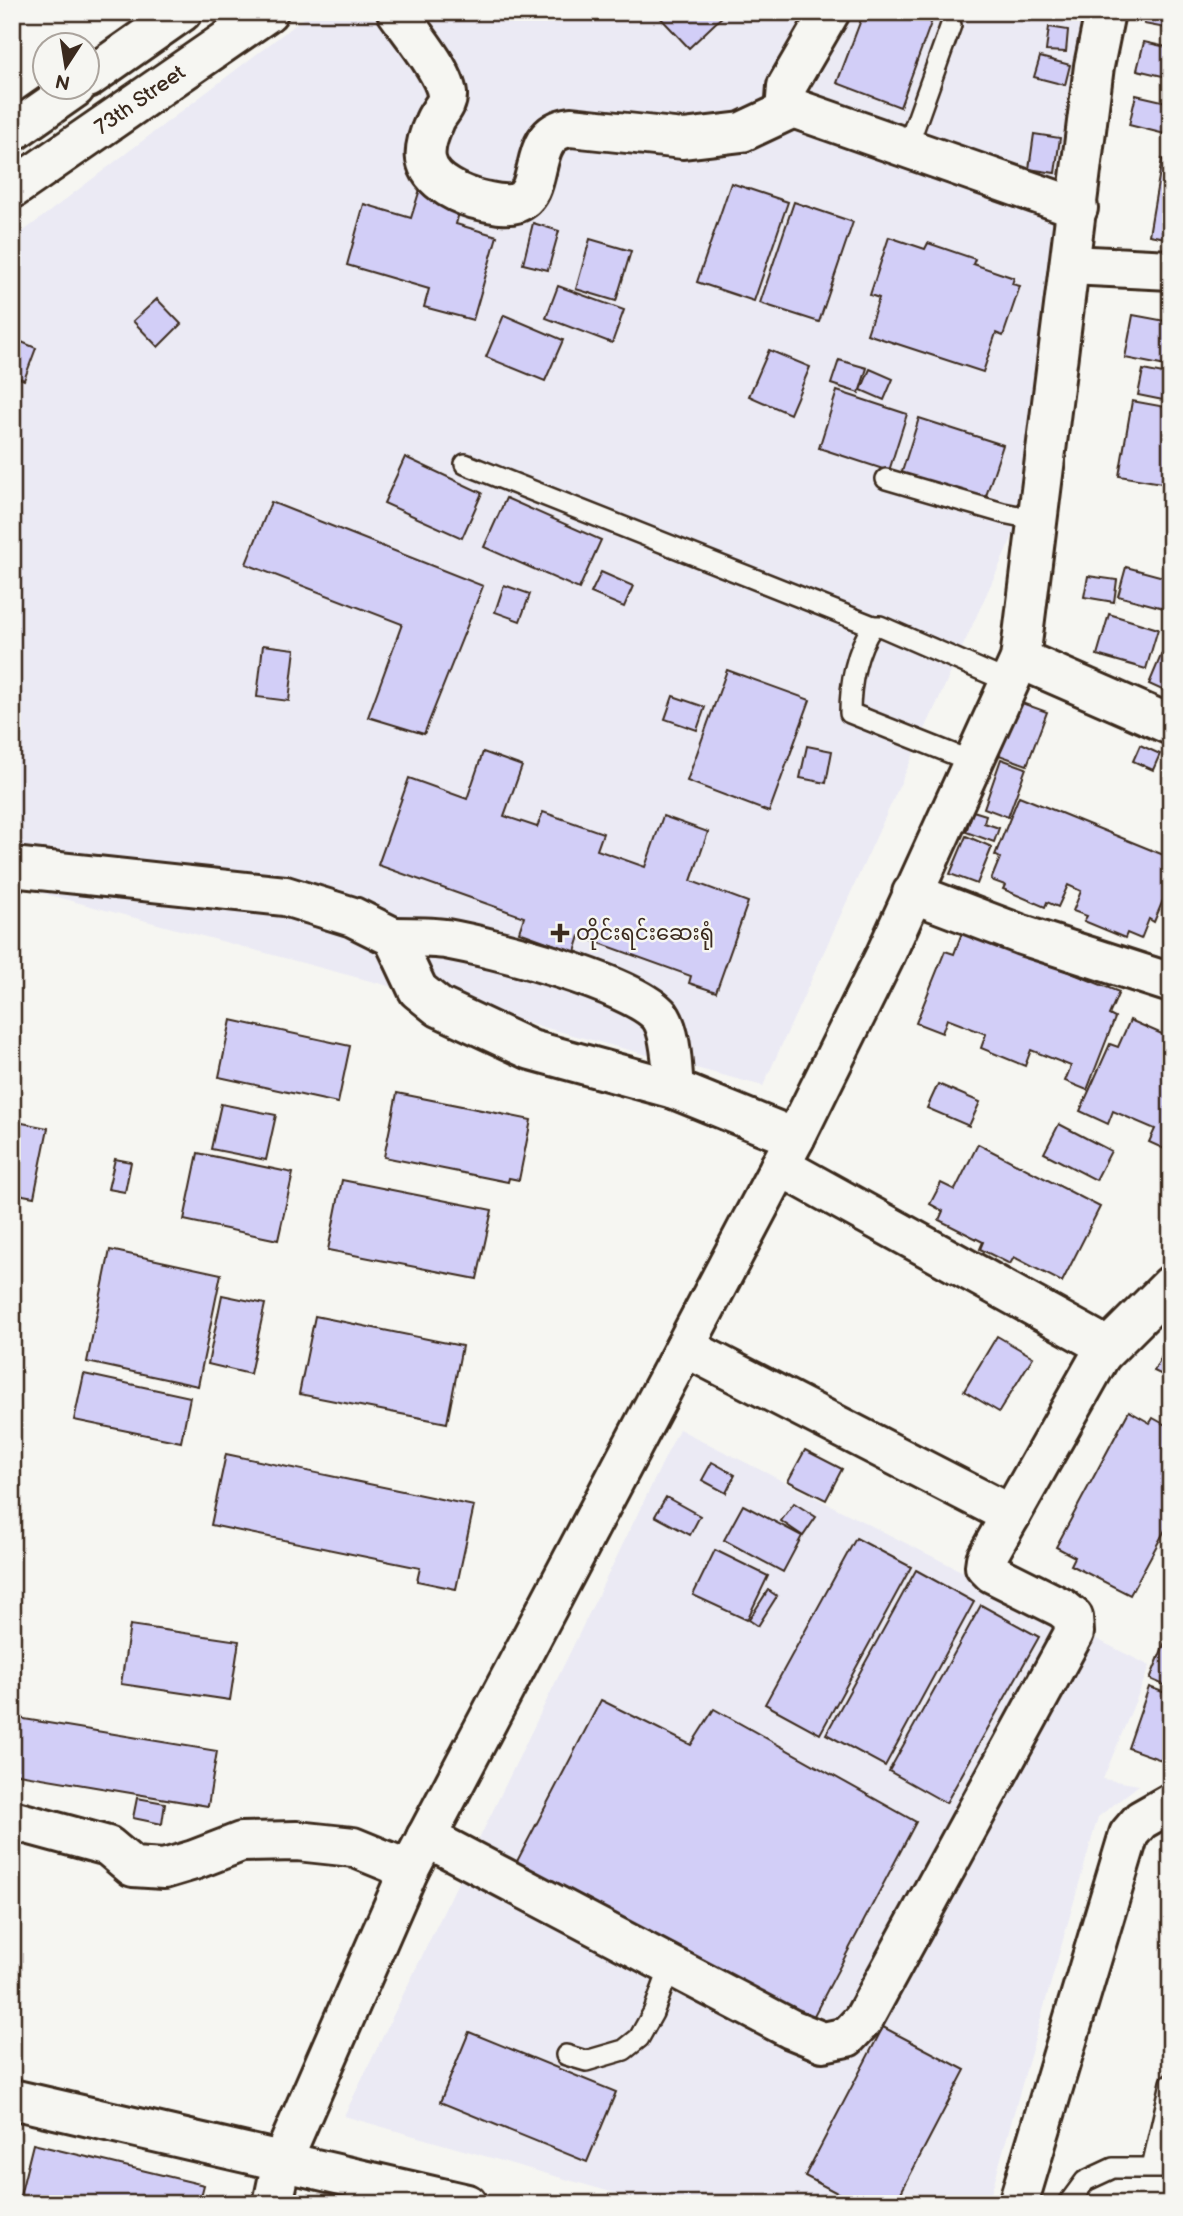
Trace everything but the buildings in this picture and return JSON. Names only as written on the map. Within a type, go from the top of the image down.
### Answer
[{"type":"street","points":[[102,68],[181,12]]},
{"type":"street","name":"73th Street","points":[[12,189],[268,12]]},
{"type":"street","points":[[397,12],[427,54],[447,95],[426,143],[426,161],[436,178],[454,190],[478,200],[501,204],[517,203],[528,194],[546,139],[557,128],[571,127],[683,139],[742,132],[793,108]]},
{"type":"street","points":[[830,12],[787,86],[786,99],[793,108],[1078,208]]},
{"type":"street","points":[[273,2204],[282,2161],[409,1870],[787,1152],[884,958],[1015,671],[1038,520],[1094,66],[1105,12]]},
{"type":"street","points":[[12,132],[55,102]]},
{"type":"street","points":[[1070,265],[1171,270]]},
{"type":"street","points":[[1015,671],[1171,726]]},
{"type":"street","points":[[12,867],[285,896],[353,917],[393,937],[443,939],[494,949],[581,975],[640,999],[661,1017],[669,1042],[674,1089]]},
{"type":"street","points":[[912,893],[1022,935],[1171,983]]},
{"type":"street","points":[[393,937],[418,990],[439,1007],[531,1050],[674,1089],[787,1152],[1093,1339],[1101,1346],[1101,1356]]},
{"type":"street","points":[[426,1837],[791,2029],[823,2042],[847,2037],[863,2020],[1074,1633],[1073,1617],[1062,1608],[992,1573],[985,1566],[986,1559],[1101,1356],[1171,1285]]},
{"type":"street","points":[[685,1347],[1011,1515]]},
{"type":"street","points":[[1018,2204],[1129,1834],[1161,1817]]},
{"type":"street","points":[[12,1820],[108,1846],[133,1867],[164,1869],[241,1842],[297,1841],[353,1847],[409,1870]]},
{"type":"street","points":[[12,2099],[467,2204]]},
{"type":"lane","points":[[907,148],[951,25]]},
{"type":"lane","points":[[465,464],[873,626],[880,626],[1015,671]]},
{"type":"lane","points":[[886,479],[981,507],[1038,520]]},
{"type":"lane","points":[[873,626],[867,634],[850,689],[850,713],[973,762]]},
{"type":"lane","points":[[566,2055],[586,2061],[624,2050],[639,2038],[653,2013],[671,1965]]},
{"type":"lane","points":[[1069,2204],[1086,2181],[1113,2168],[1161,2168],[1171,2083]]},
{"type":"shaded area","points":[[312,12],[1127,12],[1022,516],[763,1086],[12,885],[12,240]]},
{"type":"shaded area","points":[[679,1429],[1150,1666],[1103,1779],[1139,1785],[1098,1817],[988,2204],[653,2204],[344,2116]]},
{"type":"place","name":"တိုင်းရင်းဆေးရုံ","points":[[560,933]]}]
